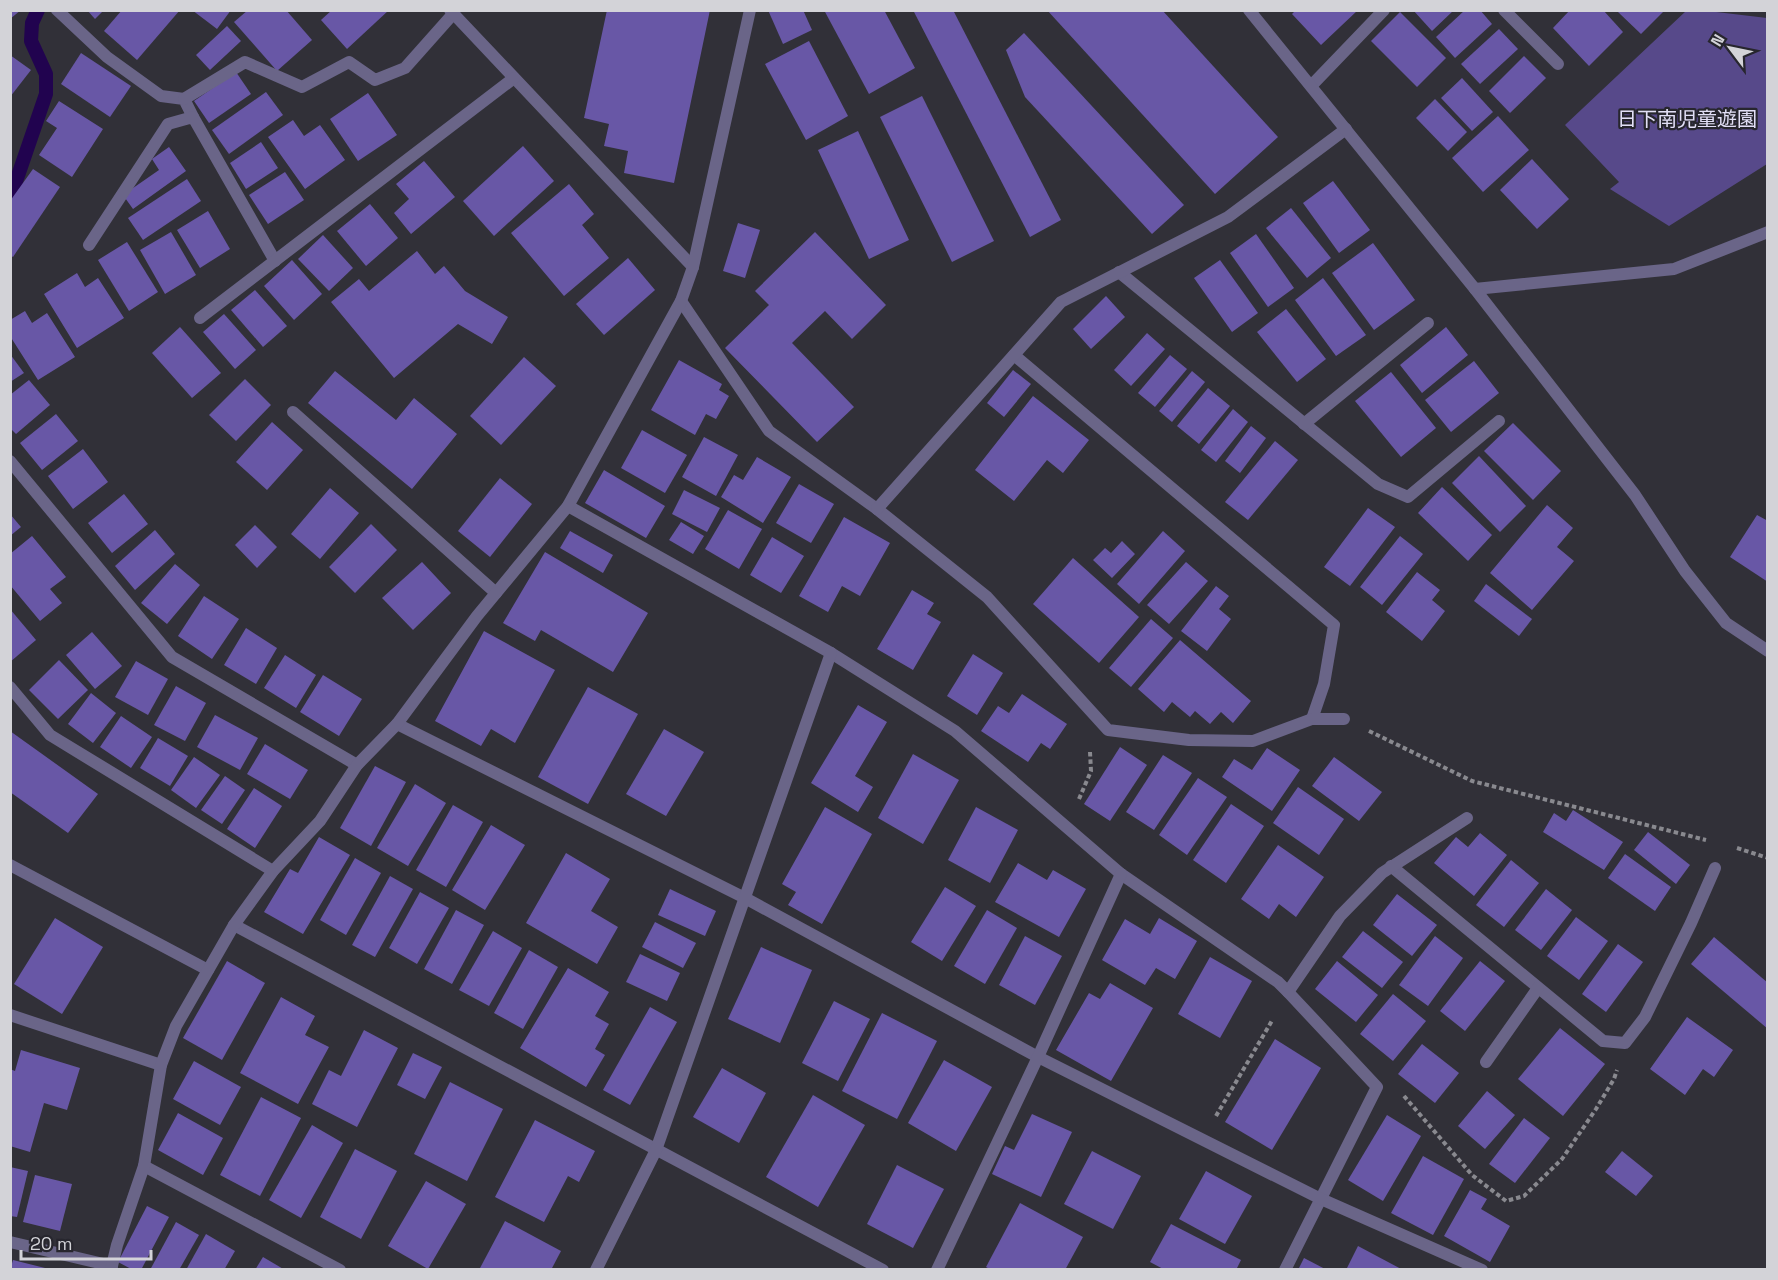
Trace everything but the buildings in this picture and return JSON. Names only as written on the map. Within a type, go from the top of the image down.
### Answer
[{"type":"street","points":[[57,10],[107,57],[161,96],[184,99],[244,62],[303,87],[349,62],[375,80],[405,68],[452,12],[693,267]]},
{"type":"street","points":[[10,1242],[111,1268],[144,1166],[161,1065],[176,1026],[234,925],[273,871],[320,821],[357,765],[397,724],[477,616],[568,506],[681,302],[693,267],[750,10]]},
{"type":"street","points":[[1249,10],[1475,289],[1635,495],[1685,571],[1726,623],[1767,651]]},
{"type":"street","points":[[1311,86],[1384,10]]},
{"type":"street","points":[[1504,10],[1558,64]]},
{"type":"street","points":[[200,318],[514,78]]},
{"type":"street","points":[[184,99],[275,261]]},
{"type":"street","points":[[88,245],[168,124],[193,117]]},
{"type":"street","points":[[877,509],[1061,302],[1228,217],[1346,129]]},
{"type":"street","points":[[1475,289],[1674,269],[1767,233]]},
{"type":"street","points":[[1119,272],[1378,484],[1408,497],[1499,421]]},
{"type":"street","points":[[681,302],[769,431],[877,509],[987,597],[1107,730],[1189,740],[1253,741],[1312,719],[1344,719]]},
{"type":"street","points":[[1304,424],[1428,323]]},
{"type":"street","points":[[1014,355],[1334,625],[1324,684],[1312,719]]},
{"type":"street","points":[[293,412],[496,593]]},
{"type":"street","points":[[10,461],[172,657],[357,765]]},
{"type":"street","points":[[568,506],[831,653],[955,731],[1121,874],[1278,982],[1288,992],[1377,1087],[1285,1269]]},
{"type":"street","points":[[596,1269],[656,1150],[831,653]]},
{"type":"street","points":[[10,687],[50,735],[273,871]]},
{"type":"street","points":[[397,724],[745,898],[1038,1057],[1321,1199],[1482,1269]]},
{"type":"street","points":[[1288,992],[1340,916],[1382,873],[1467,818]]},
{"type":"street","points":[[10,865],[208,970]]},
{"type":"street","points":[[1391,866],[1603,1041],[1625,1043],[1645,1017],[1715,868]]},
{"type":"street","points":[[937,1269],[1038,1057],[1121,874]]},
{"type":"street","points":[[234,925],[883,1269]]},
{"type":"street","points":[[1486,1062],[1538,988]]},
{"type":"street","points":[[10,1015],[161,1065]]},
{"type":"street","points":[[144,1166],[340,1269]]},
{"type":"path","points":[[1344,719],[1473,781],[1717,842]]},
{"type":"path","points":[[1727,845],[1767,858]]},
{"type":"path","points":[[1202,1139],[1288,992]]},
{"type":"path","points":[[1402,1093],[1472,1175],[1506,1201],[1524,1196],[1562,1159],[1614,1079],[1625,1043]]},
{"type":"green space","name":"日下南児童遊園","points":[[1686,11],[1708,11],[1767,18],[1767,164],[1669,226],[1610,189],[1619,182],[1565,125]]},
{"type":"waterway","points":[[10,199],[46,94],[46,74],[31,41],[32,23],[38,10]]}]
